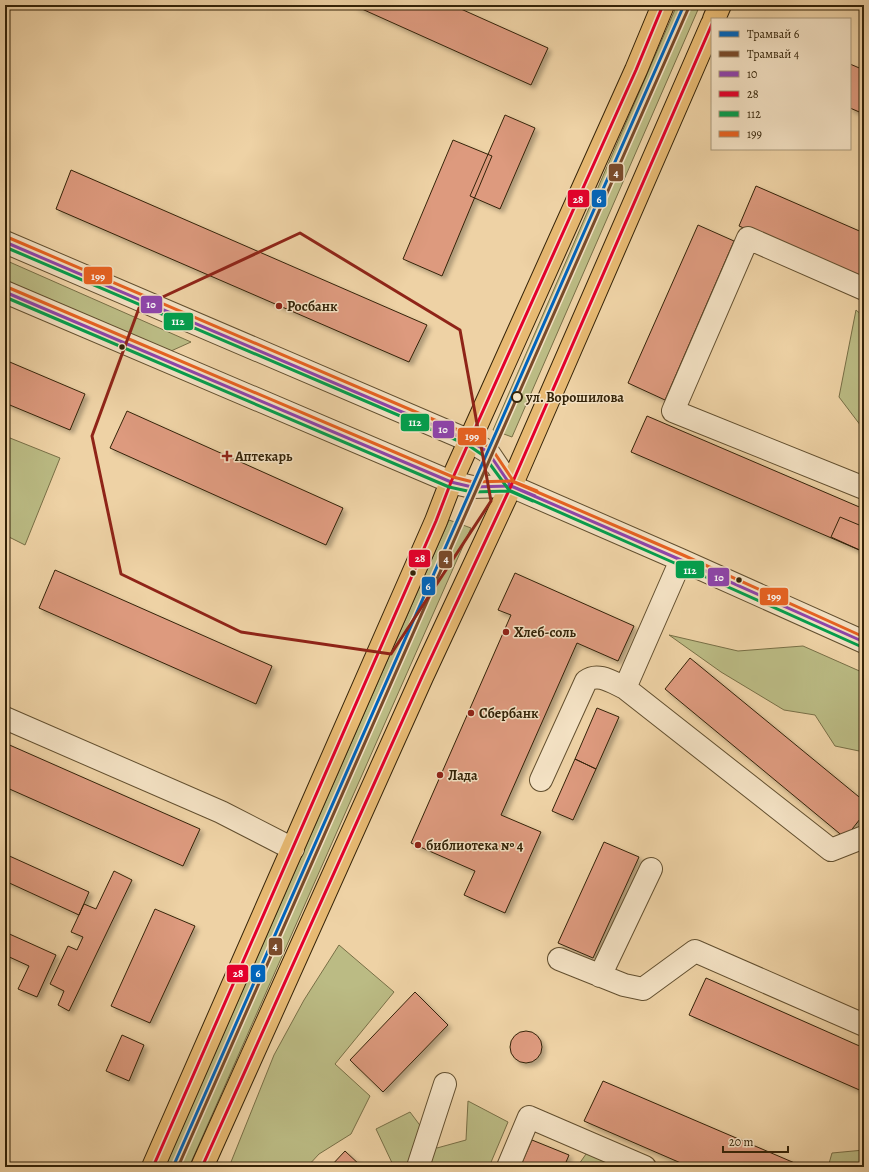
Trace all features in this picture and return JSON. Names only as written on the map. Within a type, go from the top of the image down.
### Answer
[{"type":"main road","points":[[153,1167],[436,521],[451,482],[636,70],[663,5]]},
{"type":"main road","points":[[714,18],[720,5]]},
{"type":"main road","points":[[202,1167],[422,677],[511,486],[711,26]]},
{"type":"street","points":[[864,289],[748,238],[673,411],[864,488]]},
{"type":"street","points":[[5,242],[470,441],[488,452],[511,486]]},
{"type":"street","points":[[5,292],[451,482],[472,487],[511,486],[864,642]]},
{"type":"street","points":[[625,688],[681,560]]},
{"type":"street","points":[[541,780],[586,681],[593,676],[599,677],[625,688],[831,850],[864,837]]},
{"type":"street","points":[[5,718],[221,812],[293,849]]},
{"type":"street","points":[[600,976],[651,869]]},
{"type":"street","points":[[559,959],[624,985],[643,989],[695,951],[864,1025]]},
{"type":"street","points":[[418,1167],[445,1084]]},
{"type":"street","points":[[508,1167],[529,1117],[646,1167]]},
{"type":"highlighted area","points":[[300,233],[460,330],[491,501],[391,654],[241,632],[121,574],[92,436],[139,308]]},
{"type":"green space","points":[[677,5],[700,5],[512,437],[493,430]]},
{"type":"green space","points":[[5,260],[191,342],[171,351],[5,280]]},
{"type":"green space","points":[[856,310],[864,317],[864,430],[839,397]]},
{"type":"green space","points":[[5,436],[60,458],[25,545],[5,535]]},
{"type":"green space","points":[[449,520],[471,528],[189,1167],[165,1167]]},
{"type":"green space","points":[[669,635],[738,651],[803,646],[864,673],[864,752],[835,746],[815,715],[784,710],[721,672]]},
{"type":"green space","points":[[339,945],[394,992],[335,1064],[370,1096],[351,1134],[319,1154],[307,1167],[229,1167],[274,1055],[304,1000]]},
{"type":"green space","points":[[468,1101],[508,1122],[489,1167],[394,1167],[376,1129],[410,1112],[437,1148],[466,1140]]},
{"type":"green space","points":[[591,1147],[635,1167],[578,1167]]},
{"type":"green space","points":[[864,1150],[864,1167],[828,1167],[832,1153]]},
{"type":"building","points":[[353,5],[452,5],[548,48],[531,85]]},
{"type":"building","points":[[851,64],[864,70],[864,114],[851,108]]},
{"type":"building","points":[[505,115],[535,128],[500,209],[470,196]]},
{"type":"building","points":[[453,140],[492,156],[442,276],[403,259]]},
{"type":"building","points":[[71,170],[427,325],[409,362],[56,209]]},
{"type":"building","points":[[756,186],[864,233],[864,279],[739,226]]},
{"type":"building","points":[[698,225],[734,241],[665,400],[628,383]]},
{"type":"building","points":[[5,360],[85,394],[70,430],[5,403]]},
{"type":"building","points":[[127,411],[343,508],[326,545],[110,448]]},
{"type":"building","points":[[647,416],[864,509],[864,552],[631,452]]},
{"type":"building","points":[[840,517],[864,527],[864,552],[831,537]]},
{"type":"building","points":[[55,570],[272,666],[256,704],[39,608]]},
{"type":"building","points":[[515,573],[634,626],[618,661],[577,643],[501,815],[541,832],[505,913],[464,895],[475,871],[411,843],[511,615],[498,610]]},
{"type":"building","points":[[690,658],[864,801],[864,814],[845,838],[665,689]]},
{"type":"building","points":[[597,708],[619,717],[596,769],[575,759]]},
{"type":"building","points":[[5,743],[200,829],[183,866],[5,787]]},
{"type":"building","points":[[575,759],[596,769],[573,820],[552,811]]},
{"type":"building","points":[[604,842],[639,857],[593,958],[558,943]]},
{"type":"building","points":[[5,854],[89,892],[79,915],[5,881]]},
{"type":"building","points":[[114,871],[132,880],[69,1011],[58,1005],[64,991],[50,984],[68,946],[77,950],[83,937],[71,932],[84,904],[96,909]]},
{"type":"building","points":[[155,909],[195,926],[150,1023],[111,1006]]},
{"type":"building","points":[[5,932],[56,955],[37,997],[18,989],[29,966],[5,955]]},
{"type":"building","points":[[706,978],[864,1048],[864,1092],[689,1015]]},
{"type":"building","points":[[415,992],[448,1025],[383,1092],[350,1060]]},
{"type":"building","points":[[523,1031],[529,1031],[538,1035],[542,1047],[538,1059],[529,1063],[523,1063],[514,1059],[510,1050],[510,1044],[514,1035]]},
{"type":"building","points":[[122,1035],[144,1045],[129,1081],[106,1071]]},
{"type":"building","points":[[603,1081],[804,1167],[690,1167],[584,1121]]},
{"type":"building","points":[[532,1140],[569,1155],[564,1167],[520,1167]]},
{"type":"building","points":[[345,1151],[362,1167],[330,1167]]},
{"type":"tram line","name":"6","points":[[173,1167],[684,5]]},
{"type":"tram line","name":"4","points":[[178,1167],[689,7]]},
{"type":"transit line","name":"28","points":[[153,1167],[436,521],[451,482],[636,70],[663,5]]},
{"type":"transit line","name":"28","points":[[202,1167],[422,677],[511,486],[711,26]]},
{"type":"transit line","name":"199","points":[[7,237],[472,436],[492,449],[514,482],[683,555],[864,637]]},
{"type":"transit line","name":"10","points":[[5,242],[470,441],[488,452],[511,486],[864,642]]},
{"type":"transit line","name":"112","points":[[5,247],[468,445],[484,456],[509,490],[862,647]]},
{"type":"transit line","name":"199","points":[[7,287],[453,477],[473,482],[512,481],[537,491]]},
{"type":"transit line","name":"10","points":[[5,292],[451,482],[472,487],[511,486],[535,496]]},
{"type":"transit line","name":"112","points":[[5,297],[449,487],[472,492],[510,491],[533,501]]},
{"type":"place","name":"Росбанк","points":[[279,306]]},
{"type":"place","name":"ул. Ворошилова","points":[[517,397]]},
{"type":"place","name":"Аптекарь","points":[[227,456]]},
{"type":"place","name":"Хлеб-соль","points":[[506,632]]},
{"type":"place","name":"Сбербанк","points":[[471,713]]},
{"type":"place","name":"Лада","points":[[440,775]]},
{"type":"place","name":"библиотека № 4","points":[[418,845]]}]
